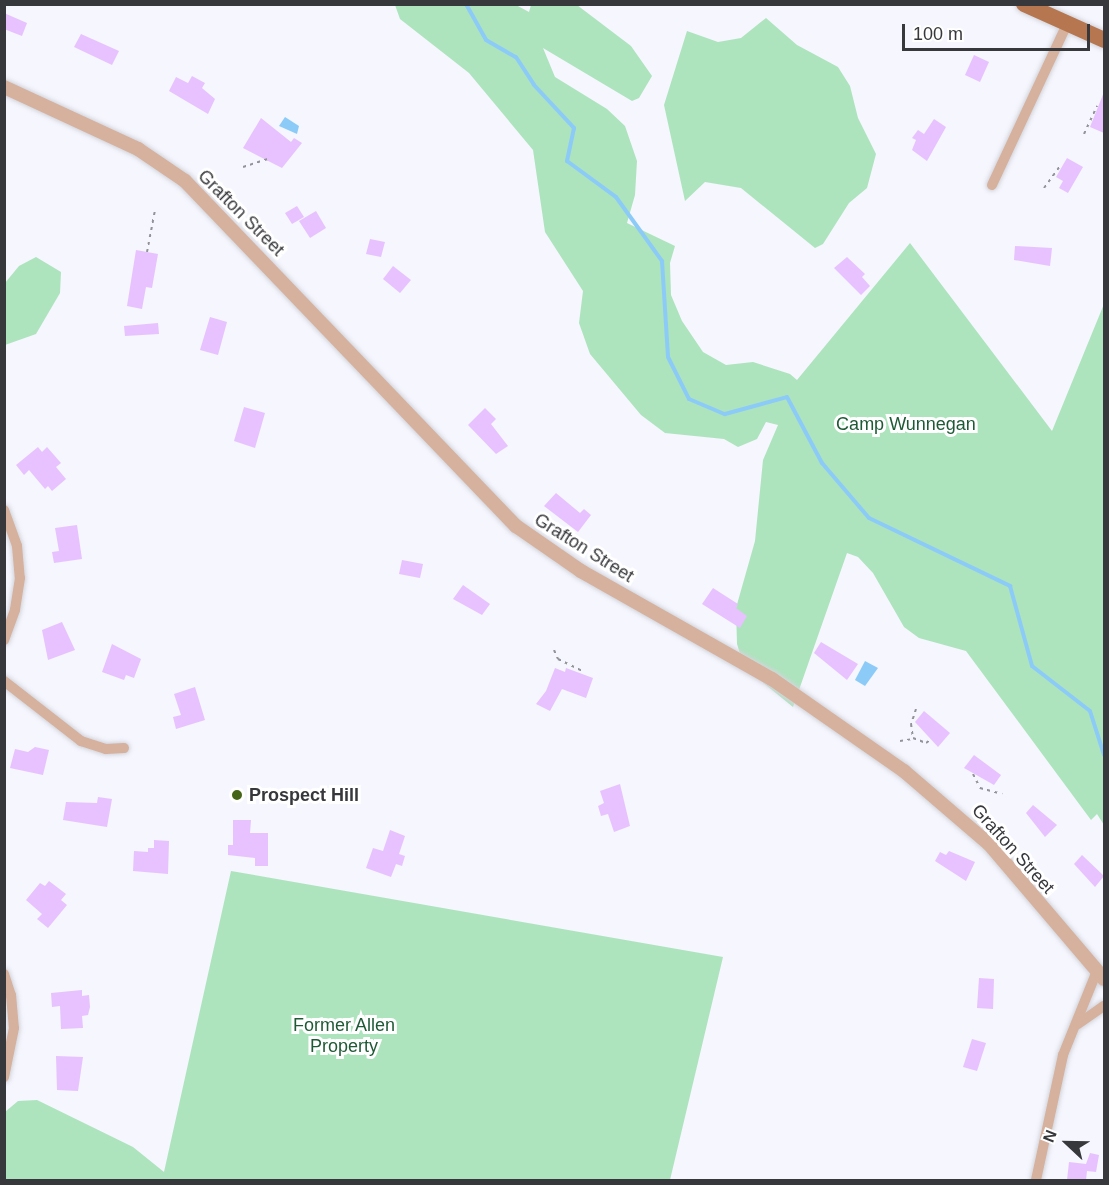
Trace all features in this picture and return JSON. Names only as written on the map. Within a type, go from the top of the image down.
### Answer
[{"type":"main road","points":[[1024,4],[1104,40]]},
{"type":"street","points":[[992,185],[1067,24]]},
{"type":"street","name":"Grafton Street","points":[[4,87],[138,149],[185,181],[514,524],[581,572],[772,679],[904,771],[990,845],[1101,975]]},
{"type":"street","points":[[4,510],[17,546],[20,578],[15,610],[4,640]]},
{"type":"street","points":[[4,681],[81,741],[106,749],[124,748]]},
{"type":"street","points":[[4,975],[11,995],[14,1028],[4,1077]]},
{"type":"street","points":[[1036,1180],[1061,1062],[1101,975]]},
{"type":"street","points":[[1076,1026],[1104,1006]]},
{"type":"path","points":[[1084,134],[1097,106]]},
{"type":"path","points":[[243,167],[268,159]]},
{"type":"path","points":[[1044,188],[1061,165]]},
{"type":"path","points":[[147,252],[155,210]]},
{"type":"path","points":[[554,650],[558,659],[582,671]]},
{"type":"path","points":[[913,738],[911,724],[916,709]]},
{"type":"path","points":[[900,741],[913,738],[926,743],[930,740]]},
{"type":"path","points":[[973,774],[980,788],[1002,795]]},
{"type":"green space","name":"Camp Wunnegan","points":[[395,5],[516,5],[529,12],[531,5],[577,5],[631,46],[652,76],[639,98],[632,101],[543,48],[555,77],[607,109],[625,126],[637,161],[635,195],[627,223],[675,246],[670,263],[671,295],[682,321],[703,352],[726,365],[753,362],[790,374],[797,380],[910,243],[1052,431],[1104,304],[1104,825],[1097,814],[1091,820],[966,651],[919,638],[904,627],[873,573],[858,557],[847,553],[793,707],[744,667],[737,644],[736,608],[755,541],[763,460],[778,425],[766,422],[757,439],[738,447],[724,439],[665,433],[641,415],[590,354],[579,323],[583,291],[545,232],[533,150],[469,73],[400,19]]},
{"type":"green space","points":[[766,18],[797,45],[838,67],[850,86],[858,118],[876,154],[867,188],[849,203],[823,244],[815,248],[741,188],[705,182],[685,201],[664,105],[687,31],[718,42],[741,38]]},
{"type":"green space","points":[[36,257],[61,272],[60,293],[36,334],[5,345],[5,283],[19,266]]},
{"type":"green space","name":"Former Allen Property","points":[[231,871],[723,957],[670,1180],[5,1180],[5,1112],[18,1101],[37,1100],[133,1147],[164,1172]]},
{"type":"water","points":[[285,117],[299,126],[297,134],[279,126]]},
{"type":"water","points":[[865,661],[878,668],[865,686],[855,680]]},
{"type":"building","points":[[4,13],[27,23],[22,36],[4,29]]},
{"type":"building","points":[[81,34],[119,51],[112,65],[74,47]]},
{"type":"building","points":[[974,55],[989,62],[980,82],[965,75]]},
{"type":"building","points":[[192,76],[205,83],[202,88],[215,99],[208,114],[169,91],[176,77],[188,83]]},
{"type":"building","points":[[1104,92],[1104,133],[1090,127]]},
{"type":"building","points":[[261,118],[291,142],[294,138],[302,143],[282,168],[243,148]]},
{"type":"building","points":[[934,119],[946,127],[927,161],[912,150],[916,140],[912,138],[918,130],[924,134]]},
{"type":"building","points":[[1067,158],[1083,167],[1068,193],[1059,188],[1063,181],[1056,177]]},
{"type":"building","points":[[297,206],[304,217],[292,224],[285,213]]},
{"type":"building","points":[[316,211],[326,228],[310,238],[299,221]]},
{"type":"building","points":[[370,239],[385,242],[381,257],[366,254]]},
{"type":"building","points":[[1015,246],[1052,248],[1050,266],[1014,260]]},
{"type":"building","points":[[136,250],[158,254],[152,288],[146,287],[142,309],[127,306]]},
{"type":"building","points":[[847,257],[865,274],[862,277],[870,286],[861,295],[834,268]]},
{"type":"building","points":[[393,266],[411,280],[400,293],[383,279]]},
{"type":"building","points":[[210,317],[227,322],[218,355],[200,350]]},
{"type":"building","points":[[158,323],[159,334],[125,336],[124,326]]},
{"type":"building","points":[[244,407],[265,413],[255,448],[234,441]]},
{"type":"building","points":[[485,408],[496,419],[491,424],[508,446],[496,454],[468,425]]},
{"type":"building","points":[[38,447],[42,452],[47,447],[61,463],[56,467],[66,479],[52,491],[48,486],[45,489],[29,470],[24,475],[16,465]]},
{"type":"building","points":[[556,493],[580,513],[584,509],[591,515],[578,532],[544,506]]},
{"type":"building","points":[[77,525],[82,559],[54,563],[52,552],[59,551],[55,528]]},
{"type":"building","points":[[402,560],[423,564],[420,578],[399,574]]},
{"type":"building","points":[[463,585],[490,604],[482,615],[453,599]]},
{"type":"building","points":[[713,588],[738,604],[736,608],[747,616],[740,628],[702,604]]},
{"type":"building","points":[[62,622],[75,650],[48,660],[42,630]]},
{"type":"building","points":[[821,642],[858,664],[847,680],[814,653]]},
{"type":"building","points":[[112,644],[141,659],[134,678],[126,675],[124,680],[102,672]]},
{"type":"building","points":[[555,668],[565,672],[566,668],[593,678],[586,698],[562,689],[550,711],[536,704],[546,691]]},
{"type":"building","points":[[195,687],[205,720],[176,729],[173,717],[181,715],[174,694]]},
{"type":"building","points":[[924,711],[950,733],[938,747],[915,722]]},
{"type":"building","points":[[35,747],[49,750],[43,775],[10,768],[15,749],[28,752]]},
{"type":"building","points":[[974,755],[1001,775],[994,785],[964,768]]},
{"type":"building","points":[[620,784],[630,826],[614,832],[608,814],[601,816],[598,806],[604,803],[600,791]]},
{"type":"building","points":[[98,797],[112,799],[107,827],[63,820],[66,802],[97,803]]},
{"type":"building","points":[[1033,805],[1057,825],[1045,837],[1026,813]]},
{"type":"building","points":[[233,820],[251,820],[250,833],[268,833],[268,866],[255,866],[255,858],[228,855],[228,845],[233,845]]},
{"type":"building","points":[[390,830],[405,836],[399,854],[405,856],[402,866],[396,864],[391,877],[366,868],[373,848],[383,851]]},
{"type":"building","points":[[154,840],[169,841],[168,874],[133,871],[134,851],[148,852],[148,848],[154,848]]},
{"type":"building","points":[[949,851],[975,862],[966,881],[935,861],[940,852],[946,855]]},
{"type":"building","points":[[1082,855],[1104,876],[1095,887],[1074,864]]},
{"type":"building","points":[[49,881],[66,894],[61,900],[67,905],[48,928],[37,919],[42,914],[26,900],[40,883],[45,886]]},
{"type":"building","points":[[979,978],[994,979],[993,1009],[977,1008]]},
{"type":"building","points":[[82,990],[82,996],[89,995],[90,1007],[88,1015],[82,1016],[83,1028],[61,1029],[60,1006],[52,1007],[51,993]]},
{"type":"building","points":[[972,1039],[986,1043],[977,1071],[963,1067]]},
{"type":"building","points":[[56,1056],[83,1057],[78,1091],[57,1090]]},
{"type":"building","points":[[1090,1153],[1099,1155],[1096,1172],[1087,1171],[1086,1180],[1067,1180],[1069,1162],[1086,1164]]},
{"type":"waterway","points":[[466,4],[486,40],[516,57],[534,85],[574,128],[567,161],[616,197],[662,261],[668,357],[689,399],[725,414],[787,397],[822,463],[869,518],[1010,586],[1032,666],[1090,711],[1104,755]]},
{"type":"place","name":"Prospect Hill","points":[[237,795]]}]
